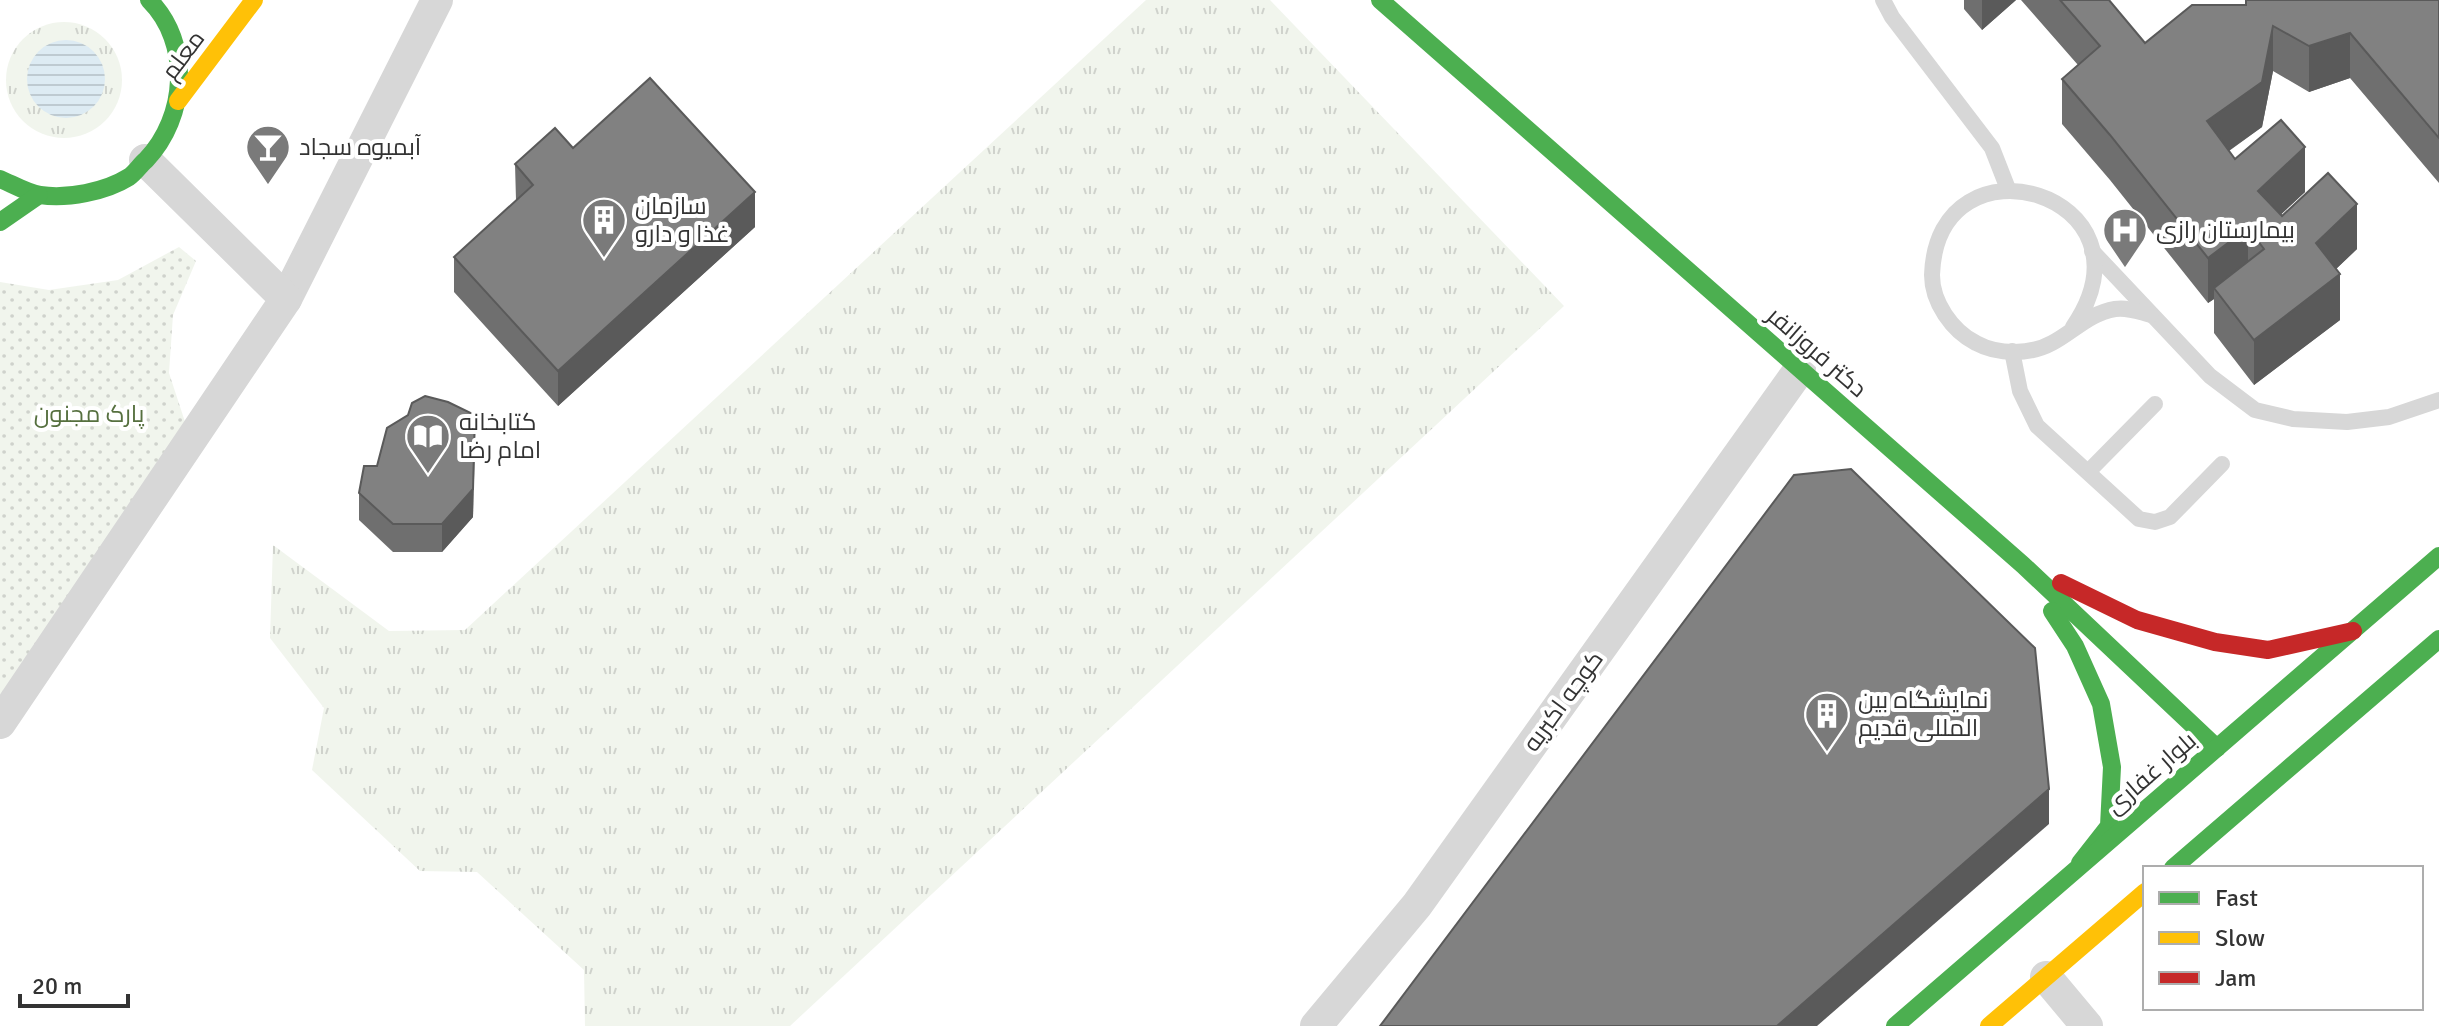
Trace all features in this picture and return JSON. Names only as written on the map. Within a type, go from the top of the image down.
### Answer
[{"type":"main road","points":[[0,179],[39,195],[86,194],[129,177],[161,144],[178,101],[179,54],[160,11],[149,0]]},
{"type":"main road","name":"معلم","points":[[178,101],[254,0]]},
{"type":"main road","name":"دکتر فروزانفر","points":[[1380,0],[2023,565],[2217,748]]},
{"type":"main road","points":[[0,222],[39,195]]},
{"type":"main road","name":"بلوار غفاری","points":[[1895,1026],[2439,556]]},
{"type":"main road","points":[[2023,565],[2137,620],[2215,642],[2268,650],[2353,631]]},
{"type":"main road","points":[[2023,565],[2075,646],[2101,704],[2112,767],[2109,826],[2074,871]]},
{"type":"main road","points":[[2175,866],[2439,639]]},
{"type":"main road","points":[[1989,1026],[2143,894]]},
{"type":"street","points":[[0,723],[286,299],[437,0]]},
{"type":"street","points":[[145,160],[286,299]]},
{"type":"street","name":"کوچه اکبریه","points":[[1316,1026],[1417,905],[1800,369]]},
{"type":"street","points":[[2046,977],[2087,1026]]},
{"type":"lane","points":[[1883,0],[1892,17],[1992,148],[2008,189]]},
{"type":"lane","points":[[2073,327],[2087,306],[2095,279],[2092,251],[2081,225],[2061,205],[2036,192],[2008,189],[1981,196],[1957,211],[1941,232],[1933,256],[1932,282],[1940,307],[1956,328],[1976,344],[2001,352],[2027,351],[2052,343],[2073,327],[2115,309],[2151,315]]},
{"type":"lane","points":[[2092,251],[2210,376],[2255,410],[2293,419],[2347,422],[2389,417],[2439,400]]},
{"type":"lane","points":[[2012,351],[2020,391],[2037,426],[2139,519],[2155,522],[2170,517],[2222,464]]},
{"type":"lane","points":[[2088,472],[2155,404]]},
{"type":"green space","points":[[1146,0],[1270,0],[1564,306],[790,1026],[585,1026],[584,970],[477,872],[420,871],[312,770],[324,708],[270,638],[273,545],[389,631],[465,630]]},
{"type":"green space","points":[[64,22],[86,27],[105,39],[117,58],[122,80],[117,102],[105,121],[86,133],[64,138],[42,133],[23,121],[11,102],[6,80],[11,58],[23,39],[42,27]]},
{"type":"green space","name":"پارک مجنون","points":[[179,247],[196,261],[173,315],[169,373],[187,428],[0,698],[0,282],[49,290],[118,280]]},
{"type":"shaded area","points":[[66,40],[81,43],[98,57],[105,79],[102,94],[88,111],[66,118],[51,115],[34,101],[27,79],[30,64],[44,47]]},
{"type":"building","points":[[2060,0],[2109,0],[2145,43],[2192,5],[2246,5],[2246,0],[2439,0],[2439,138],[2350,33],[2309,46],[2273,26],[2262,82],[2207,121],[2235,159],[2281,120],[2305,147],[2258,191],[2282,216],[2328,173],[2357,204],[2316,243],[2340,274],[2254,340],[2214,288],[2264,249],[2248,228],[2208,258],[2062,79],[2100,46]]},
{"type":"building","name":"سازمان غذا و دارو","points":[[650,78],[755,192],[558,371],[454,257],[533,185],[515,164],[555,128],[573,148]]},
{"type":"building","name":"کتابخانه امام رضا","points":[[425,396],[448,402],[475,415],[473,489],[442,524],[393,524],[359,493],[364,466],[377,466],[387,428],[408,415],[412,403]]},
{"type":"building","name":"نمایشگاه بین المللی قدیم","points":[[1851,469],[2035,648],[2049,789],[1777,1026],[1380,1026],[1794,475]]},
{"type":"traffic: fast","points":[[0,179],[35,194],[74,195],[119,182],[146,160],[160,143],[170,123],[179,80],[178,58],[172,37],[163,17],[149,0]]},
{"type":"traffic: fast","points":[[1380,0],[2023,565],[2217,748]]},
{"type":"traffic: fast","points":[[0,222],[39,195]]},
{"type":"traffic: fast","points":[[1895,1026],[2439,556]]},
{"type":"traffic: fast","points":[[2052,611],[2075,646],[2101,704],[2112,767],[2109,826],[2080,863]]},
{"type":"traffic: fast","points":[[2175,866],[2439,639]]},
{"type":"traffic: slow","points":[[178,101],[254,0]]},
{"type":"traffic: slow","points":[[1989,1026],[2143,894]]},
{"type":"traffic: jam","points":[[2061,583],[2137,620],[2215,642],[2268,650],[2353,631]]},
{"type":"place","name":"آبمیوه سجاد","points":[[268,186]]},
{"type":"place","name":"سازمان غذا و دارو","points":[[604,259]]},
{"type":"place","name":"بیمارستان رازی","points":[[2125,269]]},
{"type":"place","name":"کتابخانه امام رضا","points":[[428,475]]},
{"type":"place","name":"نمایشگاه بین المللی قدیم","points":[[1827,753]]}]
